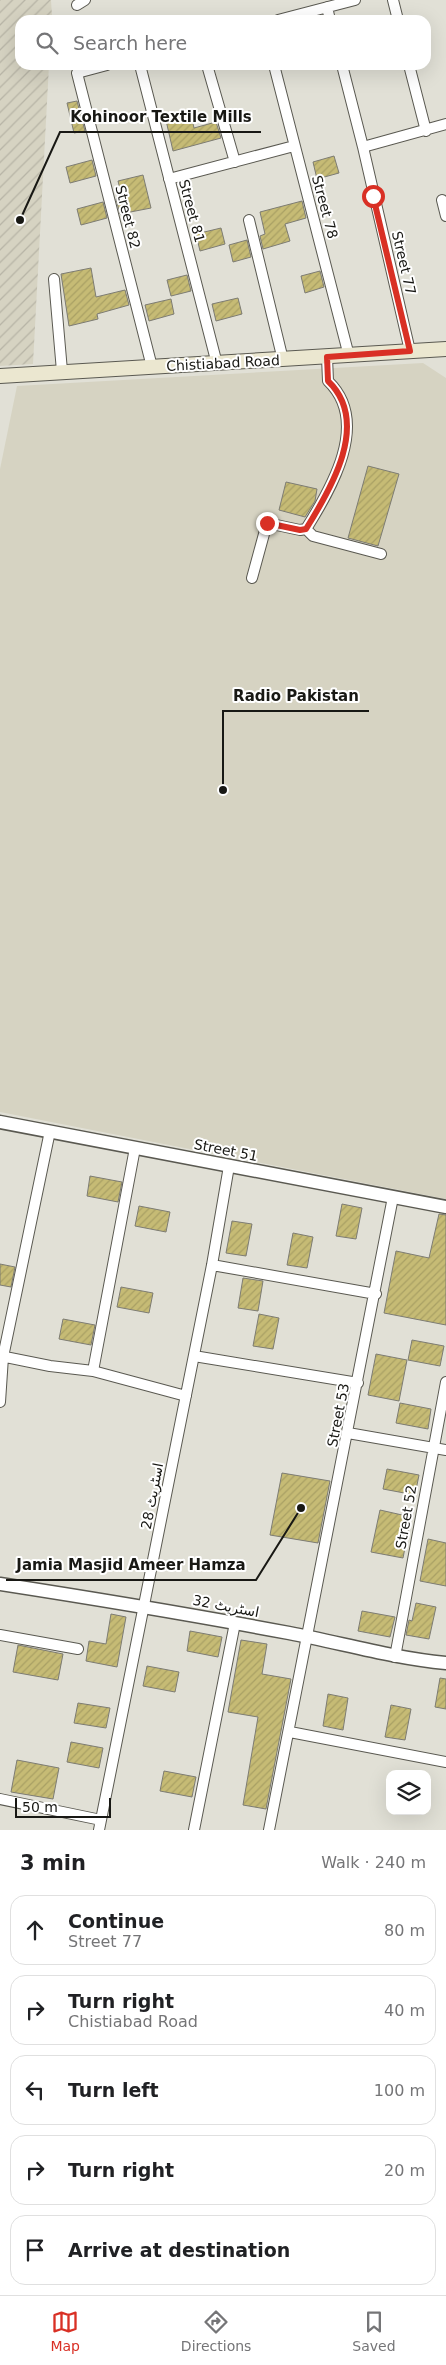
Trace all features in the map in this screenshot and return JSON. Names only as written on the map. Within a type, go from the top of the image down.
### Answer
[{"type":"main road","name":"Chistiabad Road","points":[[0,376],[446,349]]},
{"type":"street","points":[[298,15],[355,0]]},
{"type":"street","points":[[393,0],[397,15]]},
{"type":"street","points":[[327,8],[329,15]]},
{"type":"street","name":"Street 82","points":[[88,70],[77,73],[152,367]]},
{"type":"street","name":"Street 81","points":[[141,70],[217,364]]},
{"type":"street","points":[[208,70],[235,162]]},
{"type":"street","name":"Street 78","points":[[275,70],[349,356]]},
{"type":"street","name":"Street 77","points":[[343,70],[410,351]]},
{"type":"street","points":[[410,70],[426,131]]},
{"type":"street","points":[[363,147],[446,124]]},
{"type":"street","points":[[169,179],[294,146]]},
{"type":"street","points":[[442,200],[446,216]]},
{"type":"street","points":[[249,220],[283,360]]},
{"type":"street","points":[[54,279],[62,371]]},
{"type":"street","points":[[306,529],[338,473],[346,447],[346,417],[337,389],[328,381],[327,357]]},
{"type":"street","points":[[252,578],[267,523],[300,530],[306,529]]},
{"type":"street","points":[[306,529],[313,536],[381,554]]},
{"type":"street","name":"Street 51","points":[[0,1122],[446,1206]]},
{"type":"street","points":[[0,1402],[2,1356],[50,1131]]},
{"type":"street","points":[[93,1371],[135,1148]]},
{"type":"street","name":"اسٹریٹ 28","points":[[100,1825],[212,1265],[229,1166]]},
{"type":"street","name":"Street 53","points":[[269,1830],[376,1294],[393,1197]]},
{"type":"street","points":[[212,1265],[376,1294]]},
{"type":"street","points":[[2,1356],[50,1366],[93,1371],[186,1396]]},
{"type":"street","points":[[194,1356],[358,1383]]},
{"type":"street","name":"Street 52","points":[[395,1657],[446,1382]]},
{"type":"street","points":[[348,1433],[446,1450]]},
{"type":"street","name":"اسٹریٹ 32","points":[[0,1584],[144,1606],[308,1637],[395,1657],[446,1663]]},
{"type":"street","points":[[194,1830],[235,1623]]},
{"type":"street","points":[[0,1635],[78,1649]]},
{"type":"street","points":[[290,1732],[446,1762]]},
{"type":"street","points":[[0,1799],[100,1825]]},
{"type":"shaded area","points":[[0,0],[51,0],[52,15],[15,15],[15,70],[49,70],[33,364],[0,366]]},
{"type":"shaded area","points":[[423,363],[446,378],[446,1199],[0,1112],[0,469],[17,386]]},
{"type":"building","points":[[77,101],[85,131],[74,133],[67,103]]},
{"type":"building","points":[[190,111],[194,128],[216,122],[221,138],[173,151],[165,116]]},
{"type":"building","points":[[334,156],[339,173],[317,179],[313,162]]},
{"type":"building","points":[[92,160],[96,176],[70,183],[66,167]]},
{"type":"building","points":[[143,175],[151,208],[120,214],[116,199],[122,197],[118,181]]},
{"type":"building","points":[[302,201],[306,218],[285,224],[290,241],[263,249],[260,236],[265,234],[260,212]]},
{"type":"building","points":[[103,202],[107,218],[81,225],[77,209]]},
{"type":"building","points":[[221,228],[225,244],[200,251],[196,234]]},
{"type":"building","points":[[247,240],[251,257],[233,262],[229,245]]},
{"type":"building","points":[[91,268],[96,297],[125,290],[129,305],[97,314],[98,319],[69,326],[61,274]]},
{"type":"building","points":[[320,271],[324,287],[305,293],[301,276]]},
{"type":"building","points":[[187,275],[191,291],[171,296],[167,280]]},
{"type":"building","points":[[238,298],[242,314],[216,321],[212,304]]},
{"type":"building","points":[[171,299],[174,314],[149,321],[145,305]]},
{"type":"building","points":[[368,466],[399,474],[378,546],[348,538]]},
{"type":"building","points":[[286,482],[317,489],[315,501],[305,517],[279,510]]},
{"type":"building","points":[[90,1176],[122,1182],[118,1202],[87,1196]]},
{"type":"building","points":[[342,1204],[362,1208],[356,1239],[336,1236]]},
{"type":"building","points":[[139,1206],[170,1212],[166,1232],[135,1226]]},
{"type":"building","points":[[439,1214],[446,1215],[446,1325],[384,1313],[396,1251],[429,1258]]},
{"type":"building","points":[[232,1221],[252,1224],[246,1256],[226,1253]]},
{"type":"building","points":[[293,1233],[313,1237],[307,1268],[287,1265]]},
{"type":"building","points":[[0,1264],[15,1267],[11,1287],[0,1285]]},
{"type":"building","points":[[243,1278],[263,1281],[258,1311],[238,1308]]},
{"type":"building","points":[[121,1287],[153,1293],[149,1313],[117,1307]]},
{"type":"building","points":[[259,1314],[279,1318],[273,1349],[253,1346]]},
{"type":"building","points":[[63,1319],[95,1325],[91,1345],[59,1339]]},
{"type":"building","points":[[412,1340],[444,1346],[440,1366],[408,1360]]},
{"type":"building","points":[[376,1354],[407,1360],[399,1401],[368,1395]]},
{"type":"building","points":[[400,1403],[431,1409],[428,1429],[396,1423]]},
{"type":"building","points":[[387,1469],[419,1475],[415,1495],[383,1489]]},
{"type":"building","points":[[282,1473],[330,1481],[318,1543],[270,1535]]},
{"type":"building","points":[[380,1510],[411,1517],[403,1558],[371,1552]]},
{"type":"building","points":[[428,1539],[446,1543],[446,1586],[420,1581]]},
{"type":"building","points":[[416,1603],[436,1607],[429,1639],[406,1635],[409,1620],[412,1621]]},
{"type":"building","points":[[362,1611],[395,1617],[390,1637],[358,1631]]},
{"type":"building","points":[[111,1614],[126,1617],[117,1667],[86,1661],[89,1641],[106,1644]]},
{"type":"building","points":[[190,1631],[222,1637],[218,1657],[187,1651]]},
{"type":"building","points":[[241,1640],[267,1644],[262,1674],[291,1679],[266,1809],[243,1805],[258,1717],[228,1712]]},
{"type":"building","points":[[18,1645],[63,1654],[58,1680],[13,1672]]},
{"type":"building","points":[[147,1666],[179,1672],[175,1692],[143,1686]]},
{"type":"building","points":[[440,1678],[446,1679],[446,1709],[435,1707]]},
{"type":"building","points":[[328,1694],[348,1698],[343,1730],[323,1726]]},
{"type":"building","points":[[78,1703],[110,1708],[106,1728],[74,1723]]},
{"type":"building","points":[[391,1705],[411,1709],[405,1740],[385,1737]]},
{"type":"building","points":[[71,1742],[103,1748],[99,1768],[67,1762]]},
{"type":"building","points":[[17,1760],[59,1768],[53,1799],[11,1792]]},
{"type":"building","points":[[164,1771],[196,1777],[192,1797],[160,1791]]},
{"type":"place","name":"Kohinoor Textile Mills","points":[[20,220]]},
{"type":"place","name":"Radio Pakistan","points":[[223,790]]},
{"type":"place","name":"Jamia Masjid Ameer Hamza","points":[[301,1508]]},
{"type":"route","points":[[267,523],[300,530],[306,529],[338,473],[346,447],[346,417],[337,389],[328,381],[327,357],[410,351],[373,196]]}]
